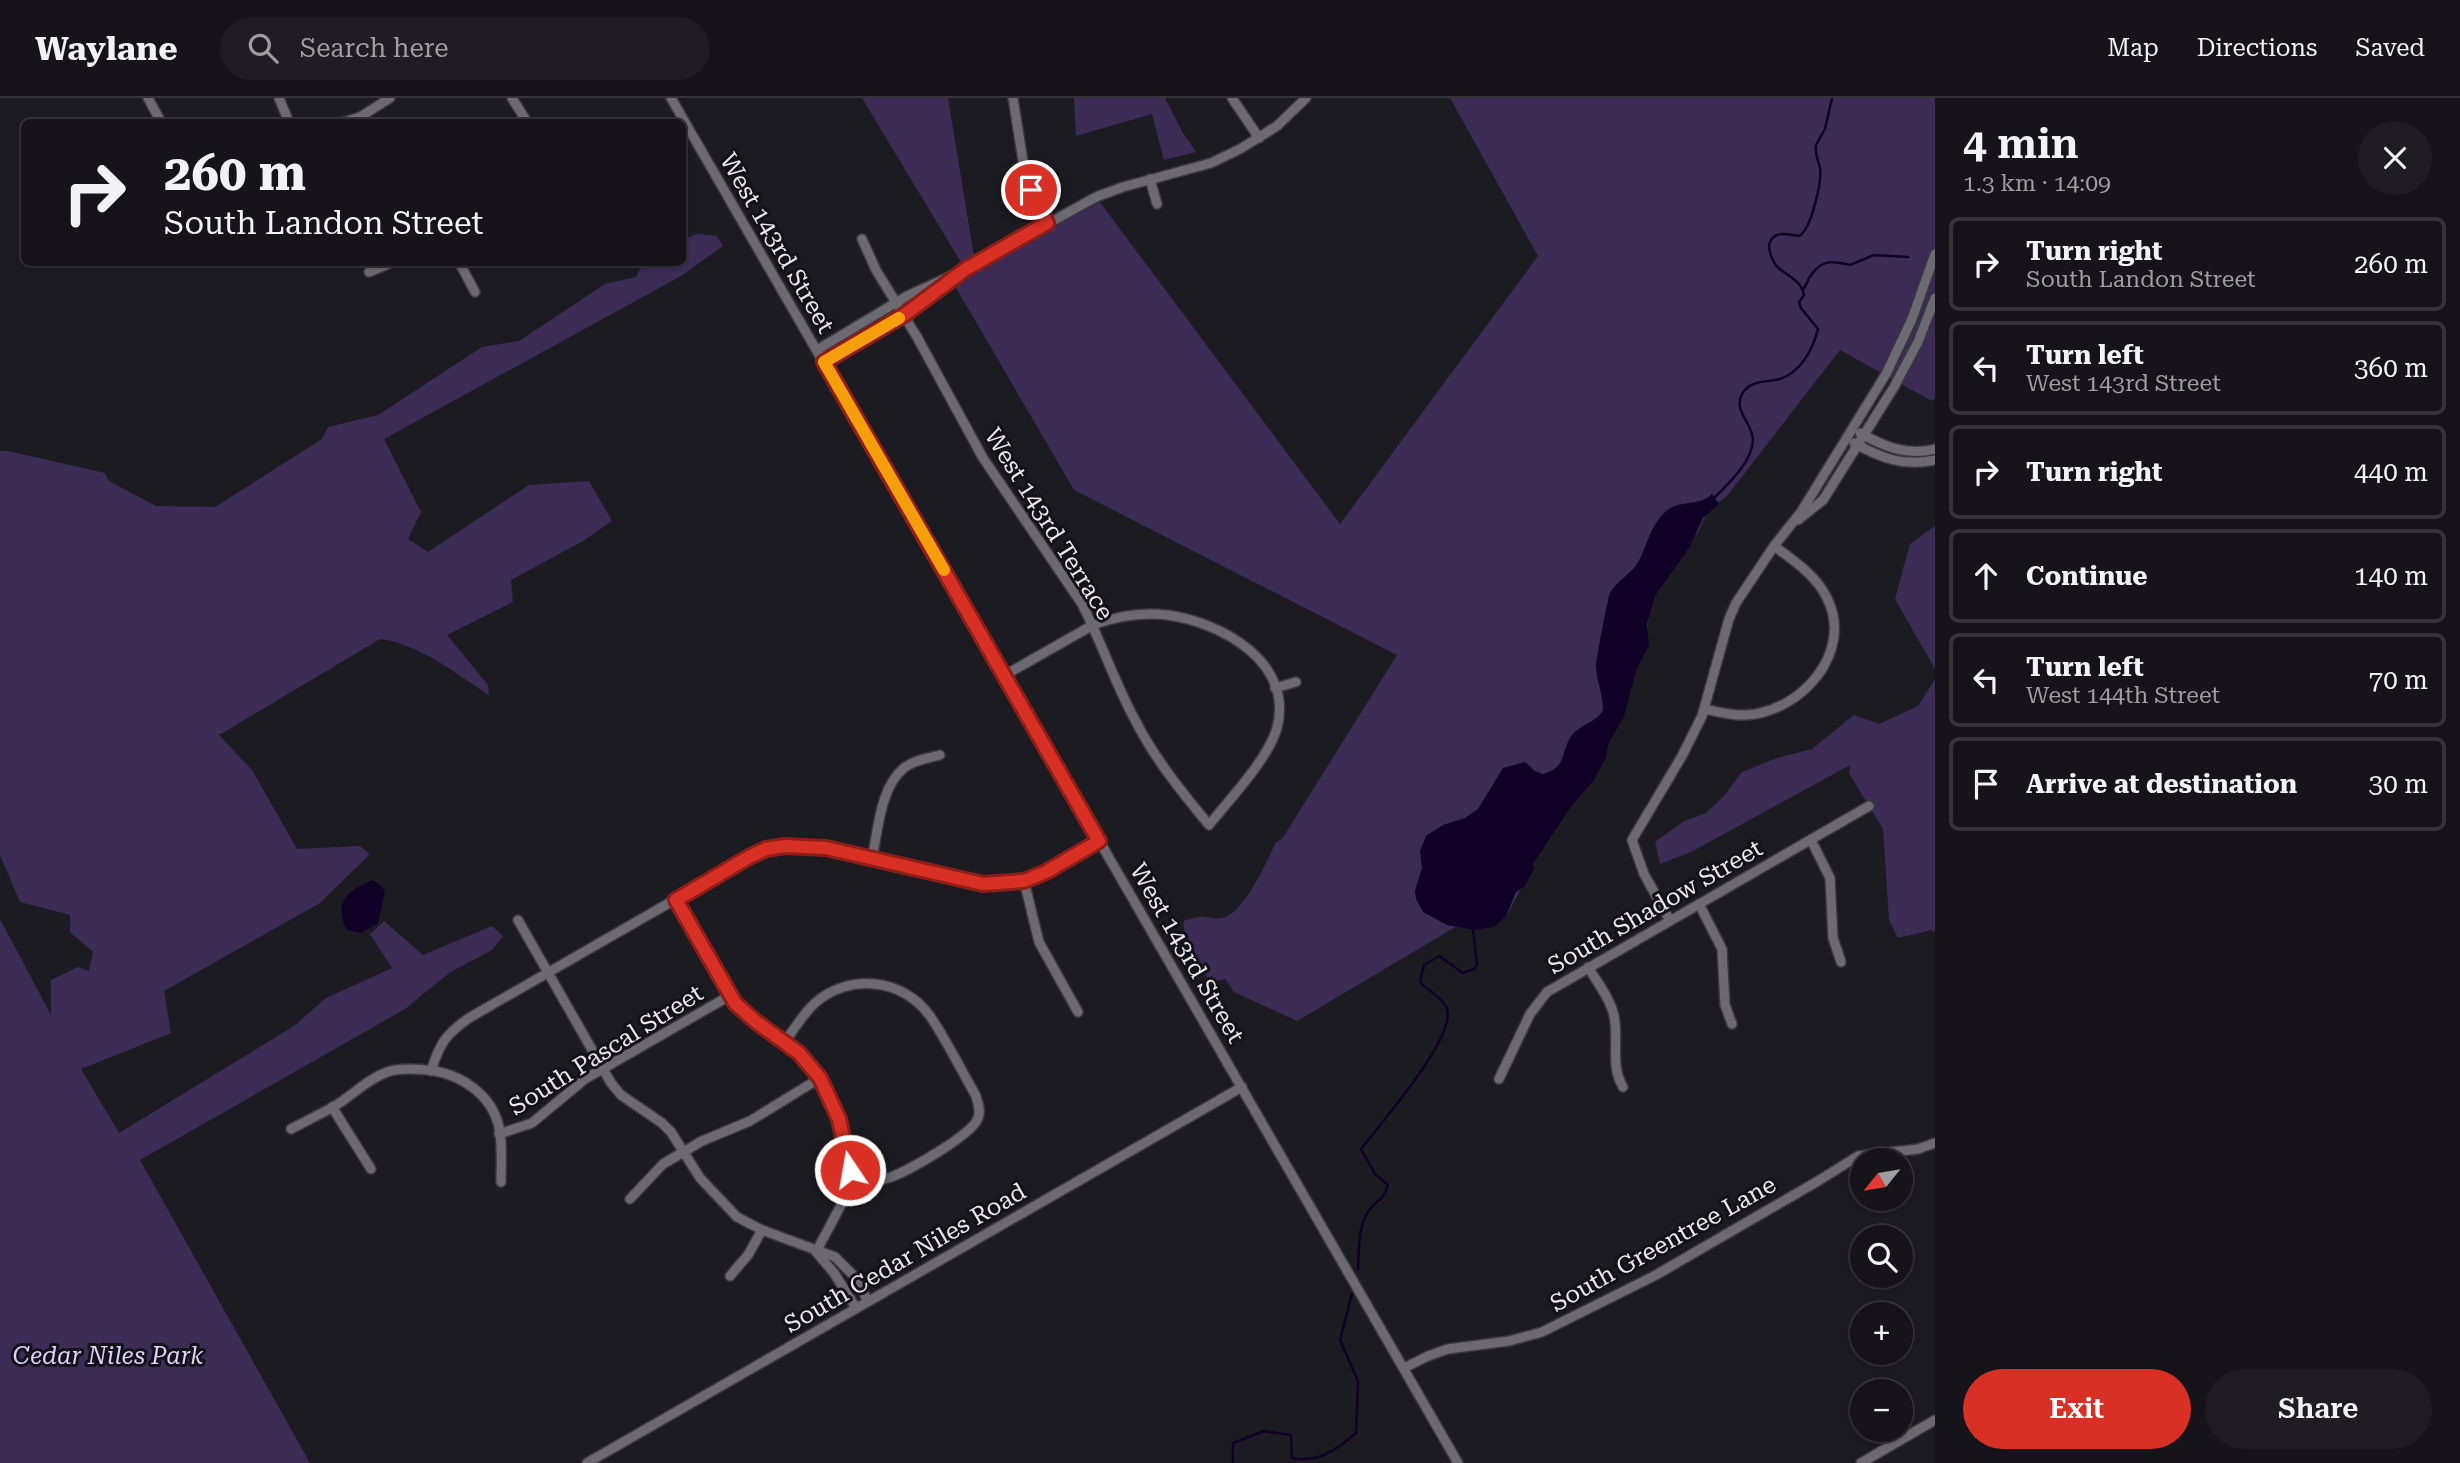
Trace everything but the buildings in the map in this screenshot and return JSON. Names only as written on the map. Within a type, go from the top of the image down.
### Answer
[{"type":"street","points":[[148,98],[159,119]]},
{"type":"street","points":[[279,98],[288,119]]},
{"type":"street","points":[[354,119],[390,98]]},
{"type":"street","points":[[512,98],[525,119]]},
{"type":"street","name":"West 143rd Street","points":[[671,98],[683,119]]},
{"type":"street","points":[[1013,98],[1026,174],[1047,223]]},
{"type":"street","points":[[1232,98],[1259,138]]},
{"type":"street","points":[[817,350],[896,303],[966,269],[1096,197],[1210,163],[1259,138],[1290,116],[1306,98]]},
{"type":"street","name":"West 143rd Street","points":[[686,124],[1458,1463]]},
{"type":"street","points":[[1150,179],[1157,204]]},
{"type":"street","name":"West 143rd Terrace","points":[[862,239],[983,458],[1063,573],[1093,625],[1121,692],[1144,737],[1171,778],[1209,825],[1269,745],[1279,715],[1275,688]]},
{"type":"street","points":[[1669,919],[1644,874],[1632,839],[1689,744],[1705,709],[1733,611],[1774,546],[1794,523],[1899,349],[1919,304],[1935,254]]},
{"type":"street","points":[[369,272],[383,266]]},
{"type":"street","points":[[461,266],[475,292]]},
{"type":"street","points":[[824,362],[904,315],[966,269]]},
{"type":"street","points":[[1794,523],[1823,500],[1858,445],[1905,367],[1935,298]]},
{"type":"street","points":[[1853,429],[1897,450],[1916,452],[1935,449]]},
{"type":"street","points":[[1847,439],[1894,461],[1911,463],[1935,460]]},
{"type":"street","points":[[1705,709],[1739,715],[1756,714],[1770,709],[1809,686],[1830,657],[1834,623],[1828,599],[1808,572],[1774,546]]},
{"type":"street","points":[[1005,675],[1093,625],[1116,617],[1139,614],[1165,615],[1200,624],[1233,638],[1254,652],[1267,669],[1275,688],[1296,682]]},
{"type":"street","points":[[872,859],[885,800],[894,778],[905,767],[919,760],[940,755]]},
{"type":"street","name":"South Shadow Street","points":[[1499,1079],[1530,1014],[1540,998],[1555,985],[1869,806]]},
{"type":"street","points":[[1811,840],[1830,878],[1833,938],[1841,962]]},
{"type":"street","points":[[431,1071],[438,1048],[450,1031],[508,995],[766,849],[806,845],[983,884],[1024,881],[1046,872],[1099,841]]},
{"type":"street","points":[[1024,881],[1039,942],[1078,1012]]},
{"type":"street","points":[[676,900],[731,995],[744,1012],[785,1042],[810,1065],[820,1078],[839,1119],[849,1160],[849,1180],[840,1207],[816,1252]]},
{"type":"street","points":[[1699,904],[1722,949],[1725,1004],[1732,1024]]},
{"type":"street","points":[[519,920],[621,1095],[662,1123],[684,1151],[700,1178],[737,1217],[762,1230],[835,1257],[848,1268],[868,1301]]},
{"type":"street","points":[[1588,967],[1613,1010],[1616,1026],[1616,1072],[1623,1087]]},
{"type":"street","points":[[785,1042],[807,1011],[827,994],[851,984],[885,985],[909,996],[929,1015],[976,1096],[978,1119],[966,1134],[887,1179],[872,1182],[849,1180]]},
{"type":"street","name":"South Pascal Street","points":[[499,1134],[541,1118],[585,1079],[731,995]]},
{"type":"street","points":[[291,1129],[390,1071],[431,1071],[457,1076],[470,1084],[489,1105],[497,1122],[502,1182]]},
{"type":"street","points":[[630,1199],[663,1164],[702,1141],[750,1121],[820,1078]]},
{"type":"street","name":"South Cedar Niles Road","points":[[587,1463],[1242,1087]]},
{"type":"street","points":[[332,1107],[371,1169]]},
{"type":"street","name":"South Greentree Lane","points":[[1404,1368],[1443,1350],[1509,1341],[1542,1332],[1656,1275],[1858,1156],[1918,1149],[1935,1143]]},
{"type":"street","points":[[730,1276],[748,1255],[762,1230]]},
{"type":"street","points":[[816,1252],[834,1273],[856,1308]]},
{"type":"street","points":[[1861,1463],[1935,1420]]},
{"type":"green space","points":[[862,98],[948,98],[974,256],[962,264]]},
{"type":"green space","points":[[1074,98],[1165,98],[1196,152],[1164,160],[1152,114],[1076,136]]},
{"type":"green space","points":[[1450,98],[1935,98],[1935,398],[1932,401],[1840,350],[1727,496],[1708,511],[1698,532],[1651,592],[1646,648],[1507,915],[1484,928],[1457,926],[1297,1021],[1234,992],[1225,979],[1213,982],[1208,980],[1188,942],[1184,921],[1200,917],[1222,918],[1238,907],[1254,886],[1276,842],[1282,839],[1397,655],[1074,490],[952,281],[1096,197],[1340,524],[1538,256]]},
{"type":"green space","name":"Cedar Niles Park","points":[[697,234],[717,236],[723,246],[681,276],[384,439],[421,512],[408,539],[428,552],[529,485],[589,481],[612,521],[583,541],[511,580],[513,602],[447,635],[488,685],[489,695],[423,653],[380,639],[219,735],[252,770],[297,849],[360,846],[370,854],[320,903],[164,991],[171,1033],[81,1069],[119,1133],[294,1026],[326,998],[392,968],[370,934],[384,921],[423,955],[492,926],[503,936],[492,950],[449,973],[405,1009],[140,1160],[310,1463],[0,1463],[0,919],[51,1015],[51,980],[78,967],[89,971],[93,952],[70,932],[70,915],[20,902],[0,855],[0,451],[105,473],[109,481],[156,506],[215,507],[322,439],[328,427],[378,415],[482,347],[519,341],[605,284],[636,277],[642,266],[686,266],[686,239]]},
{"type":"green space","points":[[1935,526],[1935,669],[1895,599],[1910,544]]},
{"type":"green space","points":[[1935,679],[1935,932],[1931,930],[1898,938],[1889,920],[1883,829],[1849,773],[1850,765],[1693,851],[1660,864],[1655,842],[1684,821],[1706,813],[1723,797],[1742,772],[1777,758],[1812,749],[1854,715],[1879,724],[1918,706]]},
{"type":"shaded area","points":[[1712,494],[1719,504],[1703,518],[1689,548],[1655,596],[1647,624],[1649,645],[1636,671],[1624,716],[1608,745],[1606,758],[1594,780],[1570,808],[1533,864],[1534,868],[1525,886],[1516,892],[1506,916],[1494,927],[1475,930],[1447,925],[1423,912],[1415,891],[1422,868],[1420,851],[1426,836],[1478,809],[1503,768],[1525,762],[1543,774],[1560,763],[1572,735],[1603,710],[1596,667],[1610,593],[1636,566],[1652,530],[1664,513],[1676,506],[1701,501]]},
{"type":"shaded area","points":[[373,880],[381,885],[385,892],[378,923],[361,933],[347,930],[341,912],[345,898]]},
{"type":"waterway","points":[[1715,497],[1739,472],[1752,448],[1752,434],[1740,406],[1742,394],[1754,384],[1780,379],[1794,371],[1805,359],[1816,337],[1818,329],[1799,302],[1804,295],[1801,287],[1775,263],[1769,245],[1777,235],[1799,236],[1808,225],[1819,184],[1820,168],[1816,145],[1825,129],[1832,98]]},
{"type":"waterway","points":[[1803,289],[1810,276],[1824,264],[1834,262],[1850,265],[1874,255],[1908,257]]},
{"type":"waterway","points":[[1358,1269],[1362,1224],[1388,1185],[1375,1174],[1361,1149],[1415,1080],[1440,1039],[1447,1021],[1445,1004],[1420,982],[1424,965],[1439,956],[1463,973],[1474,969],[1477,965],[1473,930]]},
{"type":"waterway","points":[[1233,1463],[1233,1443],[1264,1431],[1291,1435],[1292,1458],[1302,1459],[1327,1454],[1356,1433],[1358,1381],[1340,1340],[1352,1294]]},
{"type":"slow traffic","points":[[899,318],[824,362],[944,570]]},
{"type":"route","points":[[850,1170],[839,1119],[820,1078],[799,1053],[735,1003],[676,900],[749,857],[766,849],[785,846],[826,848],[983,884],[1004,884],[1024,881],[1046,872],[1099,841],[824,362],[904,315],[966,269],[1047,223],[1031,190]]}]
